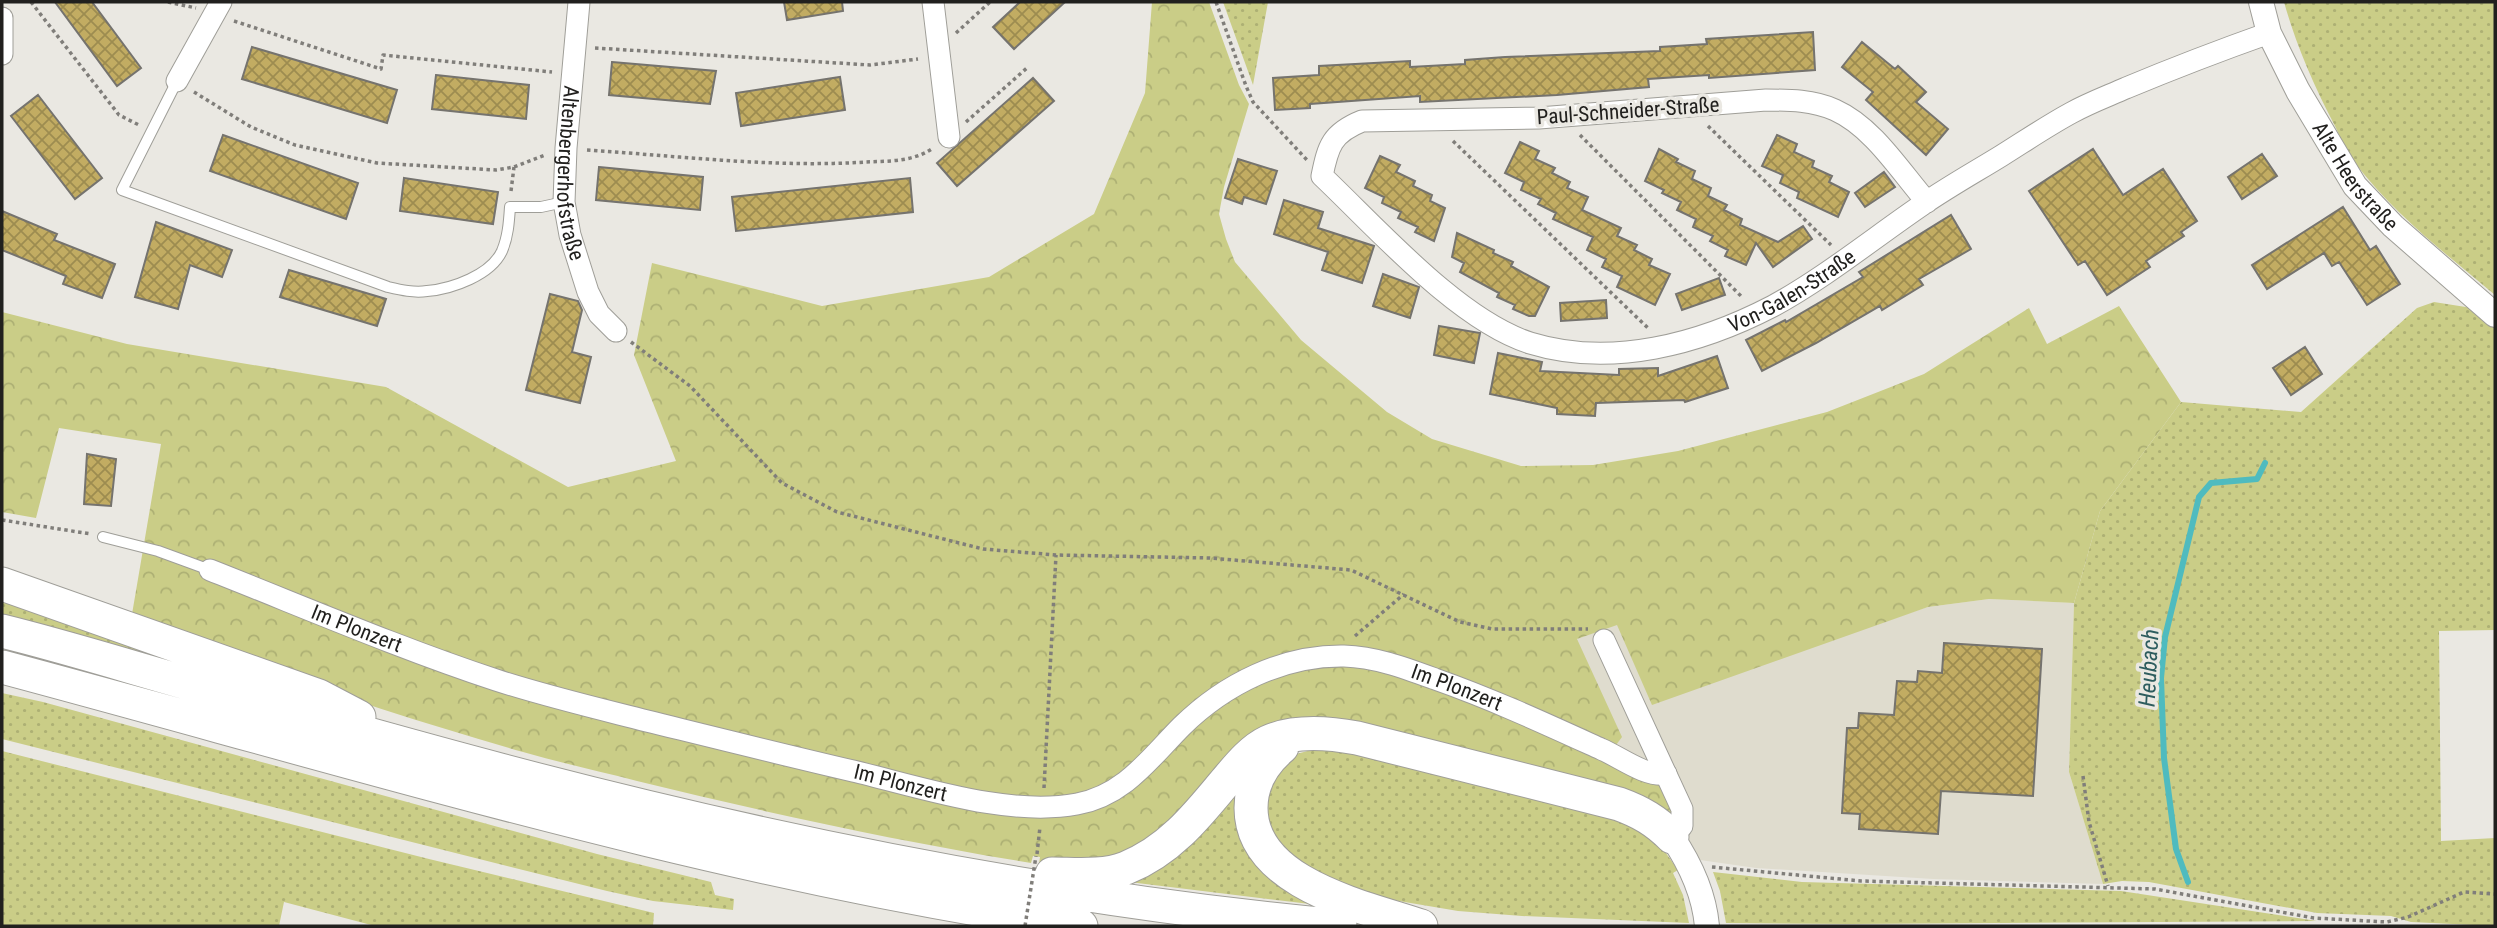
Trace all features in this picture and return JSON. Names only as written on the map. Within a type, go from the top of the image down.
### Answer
[{"type":"highway","points":[[2,584],[319,696],[411,745]]},
{"type":"highway","points":[[2,631],[411,745],[594,794],[720,824],[1062,892],[1213,913],[1340,926]]},
{"type":"highway","points":[[2,667],[420,782],[663,845],[1025,923],[1081,926]]},
{"type":"highway","points":[[2,682],[60,682]]},
{"type":"highway","points":[[967,875],[1100,874],[1124,869],[1147,858],[1175,838],[1245,760],[1263,745],[1277,739],[1308,734],[1357,738],[1619,804],[1657,822],[1672,837]]},
{"type":"highway","points":[[1308,734],[1280,748],[1266,763],[1255,783],[1251,813],[1261,845],[1285,871],[1321,892],[1421,926]]},
{"type":"street","name":"Altenbergerhofstraße","points":[[579,2],[566,148],[565,202],[570,235],[588,292],[599,314],[617,331]]},
{"type":"street","points":[[933,2],[949,138]]},
{"type":"street","name":"Alte Heerstraße","points":[[2261,2],[2269,33],[2298,91],[2355,186],[2393,226],[2495,315]]},
{"type":"street","points":[[177,81],[215,9]]},
{"type":"street","points":[[2,18],[2,54]]},
{"type":"street","name":"Von-Galen-Straße","points":[[1322,176],[1424,273],[1455,300],[1497,329],[1531,343],[1572,351],[1606,353],[1666,345],[1723,329],[1774,305],[1927,202],[2072,112],[2198,58],[2269,33]]},
{"type":"street","name":"Paul-Schneider-Straße","points":[[1322,176],[1326,155],[1334,138],[1348,126],[1362,121],[1561,116],[1798,100],[1836,110],[1874,139],[1927,202]]},
{"type":"street","name":"Im Plonzert","points":[[210,570],[422,654],[531,691],[781,754],[947,793],[1003,803],[1043,806],[1077,804],[1093,799],[1128,782],[1199,710],[1234,684],[1274,668],[1346,656],[1390,663],[1450,684],[1601,748],[1649,772],[1661,776],[1666,774]]},
{"type":"street","points":[[1604,640],[1682,809],[1682,826],[1672,837],[1691,867],[1701,893],[1706,926]]},
{"type":"lane","points":[[177,81],[122,190],[401,290],[442,289],[485,269],[502,252],[510,207],[526,208],[565,202]]},
{"type":"lane","name":"Im Plonzert","points":[[103,537],[158,551],[210,570]]},
{"type":"path","points":[[31,2],[119,115],[153,131]]},
{"type":"path","points":[[168,2],[215,9],[381,69],[383,55],[572,74]]},
{"type":"path","points":[[575,47],[870,65],[939,48],[990,2]]},
{"type":"path","points":[[1216,2],[1254,102],[1322,176]]},
{"type":"path","points":[[177,81],[251,127],[295,145],[377,163],[478,171],[514,167],[566,148],[745,161],[831,164],[908,159],[925,154],[949,138],[1028,67]]},
{"type":"path","points":[[1688,106],[1845,258]]},
{"type":"path","points":[[1561,116],[1758,313]]},
{"type":"path","points":[[1431,119],[1666,345]]},
{"type":"path","points":[[510,207],[514,167]]},
{"type":"path","points":[[617,331],[690,386],[782,483],[837,512],[983,549],[1056,555],[1210,558],[1338,568],[1363,574],[1460,622],[1492,629],[1587,629],[1600,634],[1604,640]]},
{"type":"path","points":[[2,520],[103,537]]},
{"type":"path","points":[[1025,923],[1043,806],[1056,555]]},
{"type":"path","points":[[1346,656],[1353,639],[1361,629],[1404,594]]},
{"type":"path","points":[[2083,776],[2089,822],[2108,887]]},
{"type":"path","points":[[1691,867],[1709,866],[1861,881],[2155,888],[2314,918],[2387,922],[2408,917],[2464,892],[2495,894]]},
{"type":"shaded area","points":[[1989,599],[2074,603],[2069,772],[2103,884],[1933,879],[1756,868],[1700,860],[1690,844],[1606,757],[1577,639],[1617,624],[1874,625],[1928,607]]},
{"type":"green space","points":[[1152,2],[1209,2],[1239,85],[1249,104],[1224,187],[1219,214],[1235,262],[1301,340],[1387,412],[1432,439],[1521,466],[1593,465],[1678,451],[1827,412],[1924,374],[2029,308],[2047,344],[2119,306],[2181,402],[2100,511],[2074,603],[1989,599],[1928,607],[1652,705],[1617,625],[1577,639],[1622,737],[1607,757],[1666,787],[1677,808],[1665,817],[1336,722],[1194,806],[1127,859],[1039,864],[1040,857],[1033,856],[1031,863],[882,836],[537,756],[326,690],[131,620],[161,444],[59,428],[36,518],[2,512],[2,312],[127,344],[386,387],[568,487],[676,461],[634,355],[652,263],[822,306],[989,277],[1094,214],[1145,93]]},
{"type":"green space","points":[[1223,2],[1268,2],[1253,85]]},
{"type":"green space","points":[[2284,2],[2495,2],[2495,295],[2439,249],[2386,199],[2352,159],[2306,65]]},
{"type":"green space","points":[[2434,302],[2472,308],[2495,328],[2495,630],[2439,631],[2441,841],[2495,838],[2495,926],[2411,922],[2391,916],[2317,913],[2149,882],[2122,881],[2103,884],[2069,772],[2074,603],[2100,511],[2181,402],[2301,412],[2417,308]]},
{"type":"green space","points":[[2,596],[208,672],[2,621]]},
{"type":"green space","points":[[2,693],[597,854],[711,882],[715,895],[734,899],[733,910],[653,901],[607,891],[2,739]]},
{"type":"green space","points":[[1329,745],[1557,801],[1633,825],[1663,849],[1678,870],[1673,873],[1683,895],[1689,923],[1458,911],[1336,888],[1271,841],[1263,789],[1293,755]]},
{"type":"green space","points":[[2,751],[654,913],[653,926],[375,926],[284,902],[279,926],[2,926]]},
{"type":"green space","points":[[1242,774],[1243,797],[1316,902],[1310,904],[1129,882]]},
{"type":"green space","points":[[1713,872],[1802,882],[2121,891],[2317,921],[1726,923]]},
{"type":"building","points":[[55,2],[92,2],[141,68],[117,86]]},
{"type":"building","points":[[784,2],[842,2],[843,11],[787,20]]},
{"type":"building","points":[[1020,2],[1065,2],[1014,49],[993,27]]},
{"type":"building","points":[[1813,32],[1815,70],[1709,78],[1709,75],[1648,79],[1649,87],[1557,95],[1420,102],[1420,96],[1310,104],[1310,108],[1275,110],[1273,78],[1319,75],[1319,66],[1410,61],[1410,67],[1465,64],[1465,60],[1505,57],[1660,51],[1660,47],[1707,44],[1706,39]]},
{"type":"building","points":[[1862,42],[1895,69],[1898,66],[1926,92],[1916,102],[1948,129],[1926,155],[1866,100],[1873,92],[1842,67]]},
{"type":"building","points":[[252,47],[397,90],[387,123],[242,79]]},
{"type":"building","points":[[612,62],[716,71],[710,104],[609,95]]},
{"type":"building","points":[[436,75],[529,85],[526,119],[432,109]]},
{"type":"building","points":[[840,77],[845,110],[741,126],[736,93]]},
{"type":"building","points":[[1033,78],[1054,101],[957,186],[937,163]]},
{"type":"building","points":[[38,95],[102,178],[75,199],[11,116]]},
{"type":"building","points":[[223,135],[358,183],[346,219],[210,171]]},
{"type":"building","points":[[1777,135],[1797,144],[1794,152],[1814,161],[1812,167],[1832,176],[1829,182],[1849,192],[1838,217],[1797,198],[1799,192],[1780,183],[1783,175],[1762,166]]},
{"type":"building","points":[[1520,142],[1539,151],[1535,159],[1555,168],[1552,173],[1570,182],[1567,188],[1588,197],[1582,210],[1621,228],[1617,236],[1637,245],[1634,250],[1652,259],[1649,265],[1670,274],[1655,305],[1617,287],[1622,276],[1602,267],[1606,259],[1587,250],[1593,237],[1553,219],[1556,213],[1538,204],[1541,199],[1521,190],[1524,182],[1505,173]]},
{"type":"building","points":[[1659,149],[1678,159],[1676,162],[1695,171],[1692,179],[1711,188],[1708,196],[1727,205],[1724,210],[1742,219],[1740,225],[1778,242],[1803,226],[1812,239],[1773,267],[1756,243],[1746,265],[1725,256],[1728,250],[1710,241],[1713,236],[1693,227],[1696,219],[1677,210],[1681,202],[1645,181]]},
{"type":"building","points":[[2093,149],[2123,195],[2163,169],[2197,221],[2181,232],[2184,236],[2146,261],[2150,267],[2107,295],[2085,261],[2078,265],[2029,191]]},
{"type":"building","points":[[2262,154],[2277,176],[2242,199],[2228,177]]},
{"type":"building","points":[[1380,156],[1400,165],[1396,172],[1415,181],[1413,186],[1432,195],[1430,201],[1445,208],[1434,241],[1415,232],[1418,227],[1398,218],[1401,212],[1382,203],[1384,197],[1365,188]]},
{"type":"building","points":[[1238,159],[1277,171],[1266,204],[1244,197],[1242,204],[1225,198]]},
{"type":"building","points":[[599,167],[703,177],[700,210],[596,200]]},
{"type":"building","points":[[1884,172],[1895,187],[1865,207],[1855,193]]},
{"type":"building","points":[[404,178],[498,192],[493,224],[400,211]]},
{"type":"building","points":[[910,178],[913,212],[736,231],[732,197]]},
{"type":"building","points":[[1284,200],[1323,212],[1318,228],[1374,246],[1362,283],[1322,270],[1328,252],[1274,234]]},
{"type":"building","points":[[2343,207],[2370,250],[2376,246],[2400,284],[2367,305],[2339,262],[2332,266],[2324,253],[2267,289],[2252,265]]},
{"type":"building","points":[[2,211],[57,234],[54,240],[115,264],[102,298],[63,284],[66,276],[2,250]]},
{"type":"building","points":[[1951,215],[1971,249],[1919,279],[1923,285],[1882,310],[1880,306],[1762,371],[1746,340],[1785,320],[1786,322],[1863,277],[1859,272]]},
{"type":"building","points":[[156,222],[232,250],[222,277],[190,265],[178,309],[135,297]]},
{"type":"building","points":[[1457,233],[1494,250],[1493,253],[1513,262],[1511,266],[1549,287],[1535,316],[1513,309],[1515,305],[1497,297],[1499,293],[1460,272],[1464,263],[1452,257]]},
{"type":"building","points":[[289,270],[386,299],[377,326],[280,297]]},
{"type":"building","points":[[1383,274],[1419,287],[1410,318],[1373,306]]},
{"type":"building","points":[[1719,278],[1725,295],[1682,310],[1676,294]]},
{"type":"building","points":[[550,294],[578,301],[582,310],[572,352],[591,357],[580,403],[526,390]]},
{"type":"building","points":[[1606,300],[1607,318],[1561,321],[1560,303]]},
{"type":"building","points":[[1439,326],[1480,333],[1474,363],[1434,355]]},
{"type":"building","points":[[2305,347],[2322,374],[2291,395],[2273,368]]},
{"type":"building","points":[[1498,353],[1542,362],[1540,371],[1619,375],[1619,369],[1658,368],[1658,376],[1717,356],[1728,388],[1685,402],[1596,403],[1595,416],[1557,414],[1557,408],[1490,394]]},
{"type":"building","points":[[87,454],[116,459],[111,506],[84,504]]},
{"type":"building","points":[[1944,643],[2042,649],[2033,796],[1941,791],[1938,834],[1859,829],[1860,814],[1842,813],[1847,728],[1858,728],[1859,713],[1894,715],[1897,681],[1917,682],[1918,671],[1942,673]]},
{"type":"waterway","name":"Heubach","points":[[2188,882],[2176,849],[2164,758],[2161,678],[2165,637],[2199,497],[2211,483],[2257,479],[2265,463]]}]
